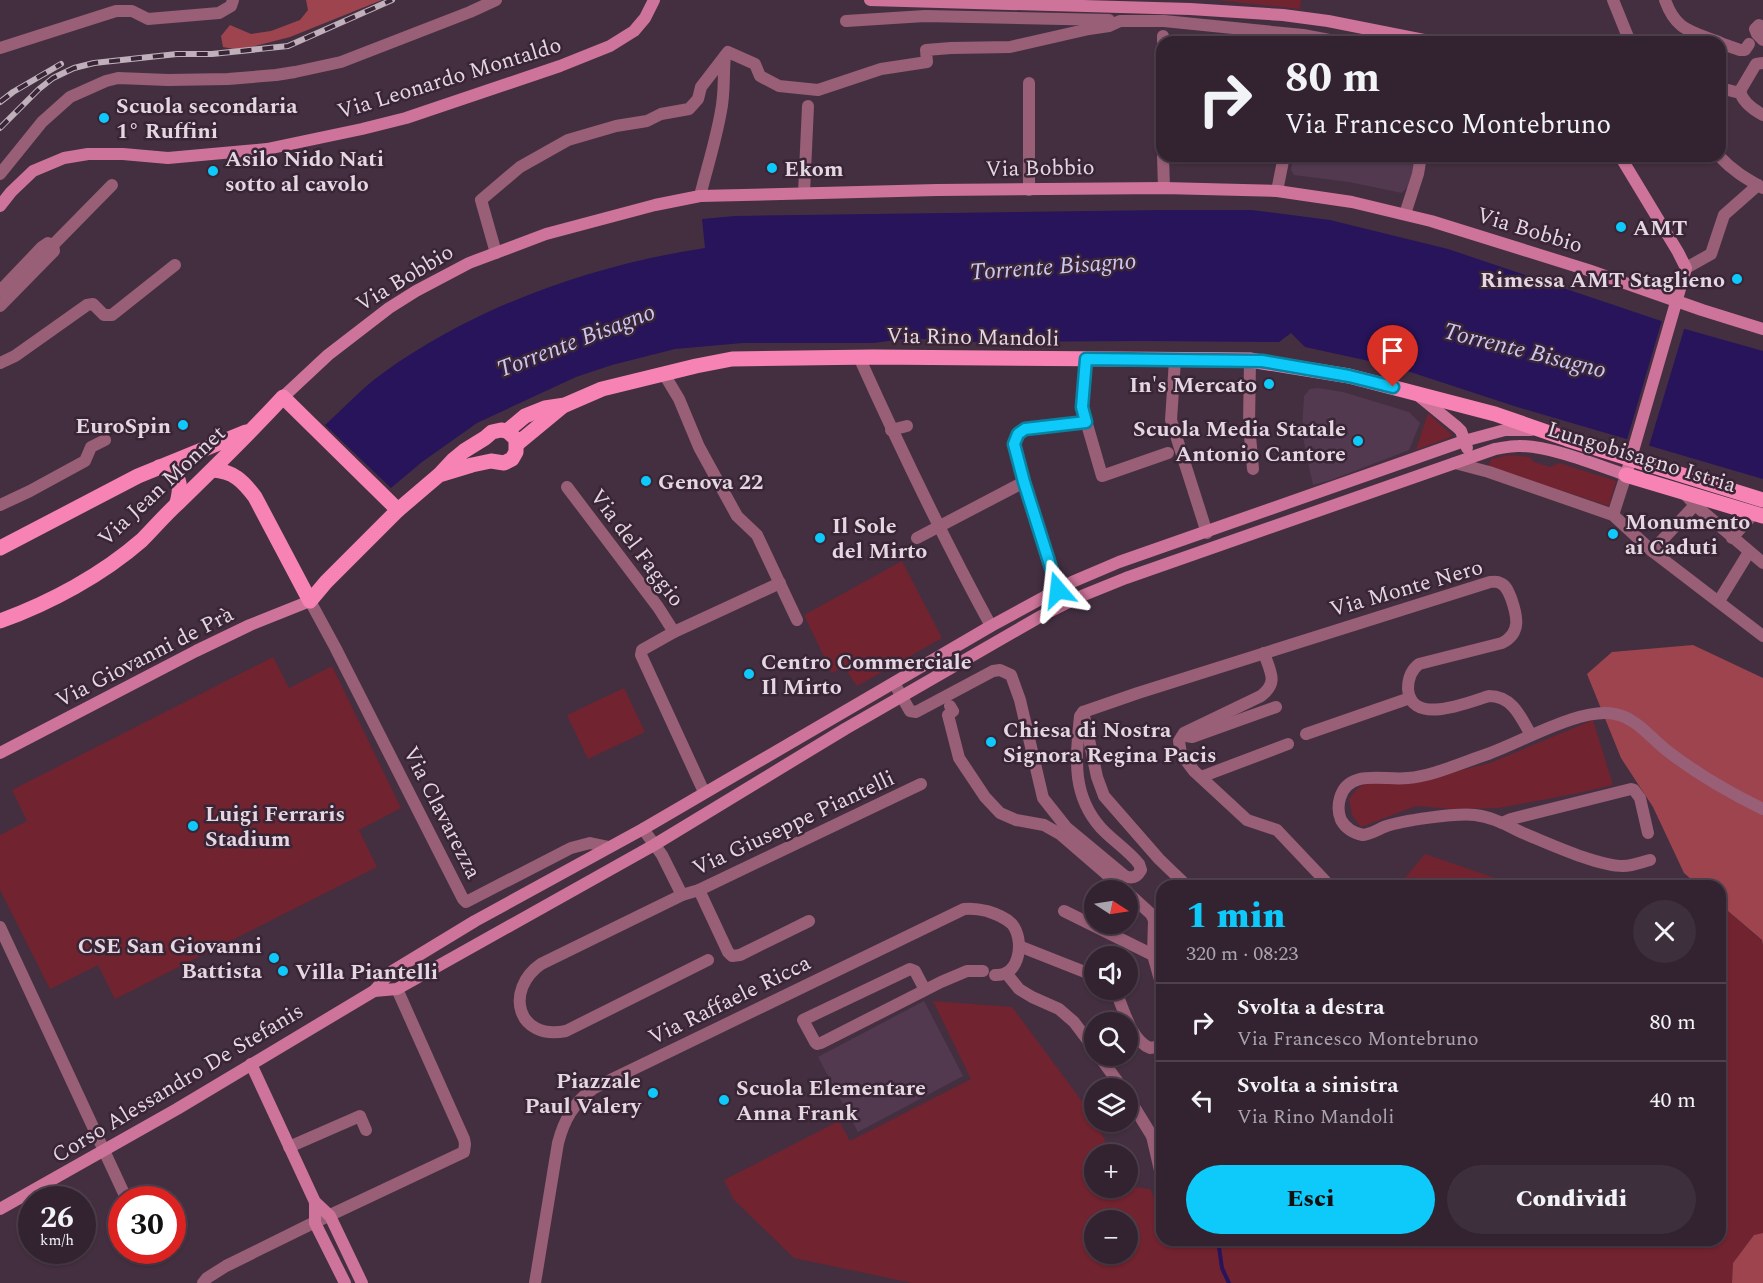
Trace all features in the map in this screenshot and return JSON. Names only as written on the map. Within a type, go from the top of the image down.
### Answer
[{"type":"main road","name":"Via Leonardo Montaldo","points":[[0,206],[33,171],[64,158],[88,154],[168,158],[267,149],[406,118],[560,66],[610,46],[634,31],[645,18],[654,0]]},
{"type":"main road","points":[[870,0],[1190,9],[1283,15],[1328,21],[1404,36]]},
{"type":"main road","points":[[1624,162],[1686,268],[1626,475]]},
{"type":"main road","name":"Via Bobbio","points":[[0,548],[138,476],[254,428],[328,355],[389,308],[469,263],[546,234],[622,213],[700,196],[1164,188],[1277,191],[1335,198],[1405,214],[1588,270],[1763,329]]},
{"type":"main road","name":"Via Rino Mandoli","points":[[565,405],[602,389],[732,359],[860,357],[1250,360],[1349,376],[1495,414],[1538,430]]},
{"type":"main road","name":"Via Rino Mandoli","points":[[1415,393],[1461,431],[1472,456]]},
{"type":"main road","points":[[283,397],[398,510]]},
{"type":"main road","points":[[507,431],[525,416],[545,408],[565,405]]},
{"type":"main road","points":[[439,475],[471,465],[491,461],[499,463],[508,461],[514,456],[517,444],[565,405]]},
{"type":"main road","name":"Via Jean Monnet","points":[[0,621],[75,586],[107,566],[141,540],[254,428]]},
{"type":"main road","points":[[213,470],[234,474],[245,483],[255,497],[309,601],[398,510],[464,451],[496,430],[507,431],[513,435],[517,444]]},
{"type":"main road","name":"Corso Alessandro De Stefanis","points":[[0,1209],[105,1151],[374,991],[391,972],[475,921],[643,829],[990,626],[1058,590],[1119,562],[1464,441],[1505,430],[1538,430]]},
{"type":"main road","name":"Lungobisagno Istria","points":[[1538,430],[1606,452],[1632,455],[1760,510]]},
{"type":"main road","points":[[485,438],[484,450],[491,461]]},
{"type":"main road","name":"Lungobisagno Istria","points":[[1472,456],[1495,449],[1517,446],[1547,450],[1683,492],[1760,510]]},
{"type":"main road","name":"Corso Alessandro De Stefanis","points":[[374,991],[397,989],[654,845],[845,729],[1042,615],[1126,578],[1472,456]]},
{"type":"main road","points":[[159,467],[169,469],[179,480],[181,489],[177,503]]},
{"type":"main road","name":"Via Giovanni de Prà","points":[[0,753],[196,651],[250,625],[309,601]]},
{"type":"main road","points":[[251,1064],[315,1202],[330,1216],[362,1283]]},
{"type":"main road","points":[[315,1202],[315,1223],[345,1283]]},
{"type":"street","points":[[0,48],[116,11],[132,11],[148,20],[219,13],[231,6],[233,0]]},
{"type":"street","points":[[0,174],[42,122],[70,98],[106,81],[118,78],[228,79],[295,72],[341,62],[496,0]]},
{"type":"street","points":[[1612,0],[1627,36]]},
{"type":"street","points":[[1665,0],[1668,10],[1683,28],[1704,36]]},
{"type":"street","points":[[846,21],[925,16],[1164,21],[1308,36]]},
{"type":"street","points":[[496,253],[481,200],[520,167],[568,140],[616,126],[647,121],[661,114],[689,109],[698,99],[701,87],[728,52],[755,64],[760,76],[779,86],[818,90],[881,69],[927,62],[926,50],[1010,47],[1109,26],[1120,21]]},
{"type":"street","points":[[1763,27],[1758,26],[1755,29],[1763,40]]},
{"type":"street","points":[[1726,44],[1744,50],[1749,44]]},
{"type":"street","points":[[700,196],[721,112],[725,84],[723,70],[725,56]]},
{"type":"street","points":[[1740,91],[1756,64],[1763,63]]},
{"type":"street","points":[[1029,83],[1029,190]]},
{"type":"street","points":[[1726,89],[1740,91]]},
{"type":"street","points":[[1740,91],[1745,101],[1763,115]]},
{"type":"street","points":[[804,193],[808,106]]},
{"type":"street","points":[[1163,162],[1164,188]]},
{"type":"street","points":[[1277,191],[1283,162]]},
{"type":"street","points":[[1405,214],[1420,162]]},
{"type":"street","points":[[1686,268],[1711,254],[1724,215],[1761,186],[1738,173],[1726,162]]},
{"type":"street","points":[[0,291],[42,247],[48,243],[53,244],[112,185]]},
{"type":"street","points":[[0,306],[54,251],[53,244]]},
{"type":"street","points":[[0,363],[15,356],[87,305],[93,304],[104,315],[112,315],[175,265]]},
{"type":"street","points":[[860,357],[891,430],[990,626]]},
{"type":"street","name":"Via Rino Mandoli","points":[[1086,359],[1082,407],[1102,476],[1168,453]]},
{"type":"street","points":[[1175,360],[1171,420],[1207,532]]},
{"type":"street","points":[[1250,360],[1253,469]]},
{"type":"street","points":[[664,374],[679,399],[699,447],[737,516],[757,535],[797,620]]},
{"type":"street","points":[[1058,590],[1014,444],[1018,434],[1025,429],[1086,422]]},
{"type":"street","points":[[891,430],[907,426]]},
{"type":"street","points":[[0,505],[85,461],[91,447],[105,440]]},
{"type":"street","points":[[1472,456],[1489,472]]},
{"type":"street","points":[[1455,463],[1489,472],[1613,515],[1652,551],[1763,636]]},
{"type":"street","points":[[1613,515],[1626,475]]},
{"type":"street","points":[[916,537],[1024,482]]},
{"type":"street","name":"Via del Faggio","points":[[567,487],[658,607],[674,632]]},
{"type":"street","points":[[1683,492],[1732,538],[1763,563]]},
{"type":"street","points":[[1652,551],[1695,505]]},
{"type":"street","points":[[1732,538],[1760,510]]},
{"type":"street","points":[[1719,601],[1749,552]]},
{"type":"street","name":"Via Monte Nero","points":[[1083,712],[1342,627],[1490,582],[1500,583],[1507,589],[1517,615],[1516,628],[1509,640],[1502,644],[1419,664],[1410,676],[1408,690],[1410,698]]},
{"type":"street","name":"Via del Faggio","points":[[704,792],[640,655],[642,650],[674,632],[780,583]]},
{"type":"street","name":"Via Clavarezza","points":[[309,601],[466,902],[571,848],[590,843],[609,847]]},
{"type":"street","points":[[1264,653],[1272,678],[1272,685],[1268,691],[1184,734],[1179,741],[1181,754],[1194,771],[1247,820],[1277,830],[1324,880]]},
{"type":"street","points":[[894,684],[910,711],[916,712],[993,671],[1000,670],[1011,675],[1020,700],[1040,790],[1063,830],[1115,880]]},
{"type":"street","points":[[1306,734],[1410,698],[1422,709],[1436,710],[1496,696],[1513,705],[1531,735]]},
{"type":"street","points":[[950,706],[953,711],[948,715],[959,758],[985,797],[1000,813],[1007,817],[1063,830],[1125,876],[1133,878],[1141,870],[1139,864],[1097,822],[1080,792],[1076,761],[1080,716],[1083,712]]},
{"type":"street","points":[[1184,734],[1192,737],[1276,707]]},
{"type":"street","points":[[1083,712],[1097,777],[1104,796],[1159,859],[1181,880]]},
{"type":"street","points":[[1650,860],[1622,866],[1606,864],[1573,853],[1484,816],[1465,814],[1384,827],[1363,835],[1351,831],[1342,821],[1339,815],[1339,800],[1345,787],[1355,780],[1368,777],[1408,778],[1433,772],[1502,750],[1531,735],[1587,715],[1606,712],[1618,714],[1631,721],[1701,775],[1763,810]]},
{"type":"street","points":[[1201,777],[1288,744]]},
{"type":"street","name":"Via Giuseppe Piantelli","points":[[708,960],[566,1031],[554,1033],[538,1029],[529,1024],[521,1012],[520,995],[525,980],[534,969],[550,959],[921,784]]},
{"type":"street","points":[[1502,823],[1631,789],[1640,798],[1648,833]]},
{"type":"street","points":[[643,829],[654,845]]},
{"type":"street","name":"Via Giuseppe Piantelli","points":[[654,845],[662,855],[682,896]]},
{"type":"street","points":[[699,890],[728,952],[735,956],[740,956],[809,921]]},
{"type":"street","points":[[1138,902],[1152,914],[1154,920],[1153,955],[1156,966]]},
{"type":"street","name":"Via Raffaele Ricca","points":[[535,1283],[560,1136],[568,1115],[585,1094],[964,909],[976,909],[1006,919],[1015,930],[1019,946]]},
{"type":"street","points":[[1064,911],[1153,955]]},
{"type":"street","points":[[0,927],[121,1186]]},
{"type":"street","points":[[995,973],[1016,960],[1019,946],[1084,972]]},
{"type":"street","points":[[925,990],[915,971],[910,969],[803,1020],[817,1044],[967,971],[995,973],[1019,989],[1059,1009],[1074,1022],[1084,1035]]},
{"type":"street","points":[[203,1283],[216,1271],[226,1266],[462,1154],[465,1149],[464,1139],[397,989]]},
{"type":"street","points":[[1119,1000],[1134,1034],[1150,1048],[1156,1047]]},
{"type":"street","points":[[1138,1110],[1156,1134]]},
{"type":"street","points":[[289,1147],[360,1116],[366,1130]]},
{"type":"shaded area","points":[[306,0],[382,0],[290,37],[239,50],[223,47],[221,36],[230,25],[251,34],[271,31],[300,20],[308,10]]},
{"type":"shaded area","points":[[1216,0],[1301,0],[1300,9]]},
{"type":"shaded area","points":[[1292,162],[1415,162],[1411,183],[1402,193],[1349,182],[1294,175],[1291,170]]},
{"type":"shaded area","name":"Scuola Media Statale Antonio Cantore","points":[[1310,389],[1343,392],[1409,412],[1420,423],[1409,450],[1313,485],[1302,433],[1304,396]]},
{"type":"shaded area","points":[[1428,413],[1453,436],[1416,450]]},
{"type":"shaded area","points":[[1510,455],[1530,457],[1534,462],[1550,467],[1559,463],[1616,481],[1609,506],[1488,467],[1491,459]]},
{"type":"shaded area","points":[[902,561],[942,638],[857,686],[844,667],[832,673],[804,615]]},
{"type":"shaded area","points":[[1693,645],[1763,678],[1763,945],[1762,940],[1726,909],[1726,880],[1692,880],[1684,873],[1653,807],[1621,758],[1587,674],[1612,652]]},
{"type":"shaded area","name":"Luigi Ferraris Stadium","points":[[273,657],[289,688],[332,666],[401,808],[359,830],[377,867],[115,999],[98,965],[50,989],[0,890],[0,835],[27,821],[12,790]]},
{"type":"shaded area","points":[[624,688],[645,732],[588,759],[567,715]]},
{"type":"shaded area","points":[[1593,720],[1613,785],[1499,808],[1451,809],[1416,806],[1361,827],[1352,815],[1349,799],[1365,783],[1421,780],[1490,763]]},
{"type":"shaded area","points":[[1425,854],[1501,880],[1403,880]]},
{"type":"shaded area","points":[[1726,909],[1762,941],[1763,1233],[1754,1235],[1733,1263],[1732,1283],[912,1283],[794,1258],[734,1200],[724,1180],[839,1121],[850,1141],[971,1079],[933,1001],[1012,1007],[1084,1104],[1084,1132],[1101,1132],[1107,1144],[1084,1144],[1084,1198],[1138,1198],[1138,1187],[1150,1189],[1156,1201],[1156,1246],[1726,1246]]},
{"type":"shaded area","points":[[924,1001],[963,1076],[858,1132],[818,1057]]},
{"type":"shaded area","points":[[1763,1233],[1763,1283],[1732,1283],[1733,1263],[1754,1235]]},
{"type":"water","name":"Torrente Bisagno","points":[[1252,210],[1330,220],[1448,249],[1685,329],[1763,351],[1763,479],[1517,407],[1392,366],[1305,347],[1291,333],[1279,342],[960,342],[910,338],[874,343],[743,343],[675,349],[576,377],[477,423],[422,462],[391,488],[325,425],[383,373],[419,349],[496,308],[578,277],[620,265],[705,248],[702,219],[735,216]]},
{"type":"pier","points":[[1662,320],[1685,326],[1648,449],[1626,443]]},
{"type":"waterway","points":[[1219,1246],[1222,1268],[1229,1283]]},
{"type":"railway","points":[[0,128],[39,89],[53,78],[74,68],[94,63],[177,54],[212,54],[288,46],[392,0]]},
{"type":"railway","points":[[0,102],[61,64]]},
{"type":"place","name":"Scuola secondaria 1° Ruffini","points":[[104,118]]},
{"type":"place","name":"Ekom","points":[[772,168]]},
{"type":"place","name":"Asilo Nido Nati sotto al cavolo","points":[[213,171]]},
{"type":"place","name":"AMT","points":[[1621,227]]},
{"type":"place","name":"Rimessa AMT Staglieno","points":[[1737,279]]},
{"type":"place","name":"In's Mercato","points":[[1269,384]]},
{"type":"place","name":"EuroSpin","points":[[183,425]]},
{"type":"place","name":"Scuola Media Statale Antonio Cantore","points":[[1358,441]]},
{"type":"place","name":"Genova 22","points":[[646,481]]},
{"type":"place","name":"Monumento ai Caduti","points":[[1613,534]]},
{"type":"place","name":"Il Sole del Mirto","points":[[820,538]]},
{"type":"place","name":"Centro Commerciale Il Mirto","points":[[749,674]]},
{"type":"place","name":"Chiesa di Nostra Signora Regina Pacis","points":[[991,742]]},
{"type":"place","name":"Luigi Ferraris Stadium","points":[[193,826]]},
{"type":"place","name":"CSE San Giovanni Battista","points":[[274,958]]},
{"type":"place","name":"Villa Piantelli","points":[[283,971]]},
{"type":"place","name":"Piazzale Paul Valery","points":[[653,1093]]},
{"type":"place","name":"Scuola Elementare Anna Frank","points":[[724,1100]]},
{"type":"route","points":[[1058,590],[1014,444],[1018,434],[1025,429],[1086,422],[1082,407],[1086,359],[1262,361],[1349,376],[1393,387]]}]
